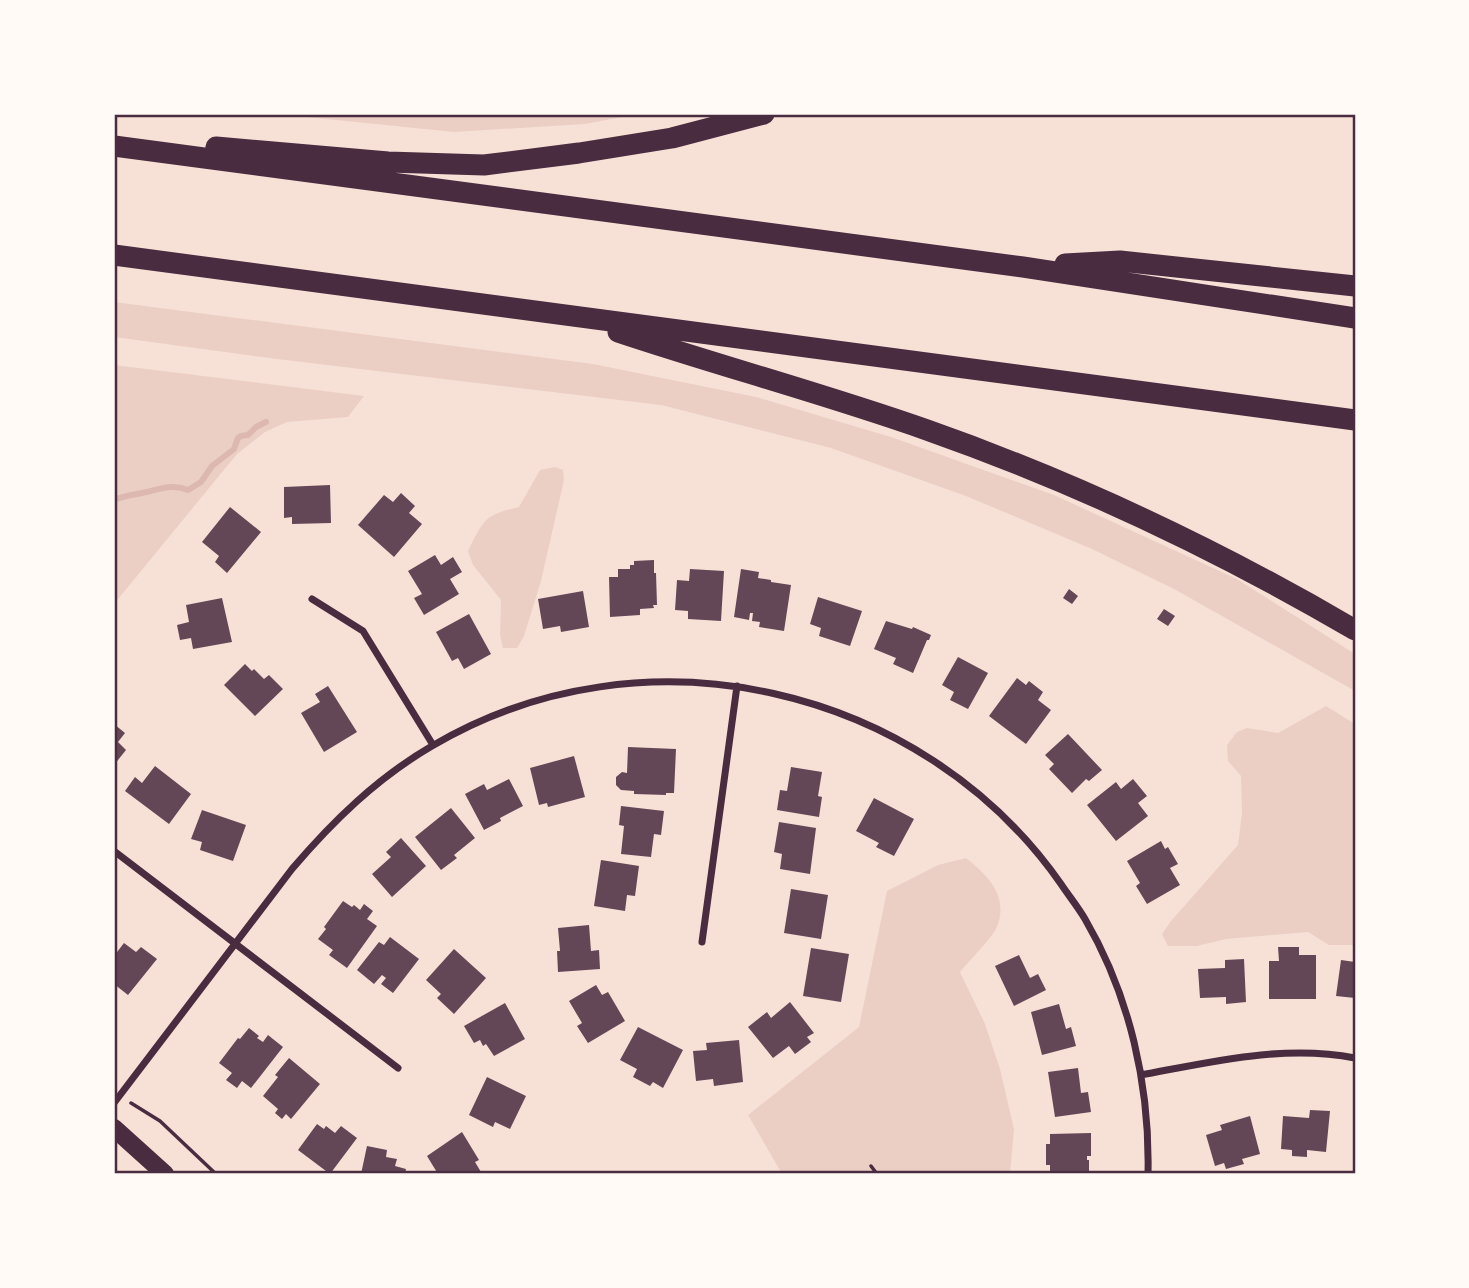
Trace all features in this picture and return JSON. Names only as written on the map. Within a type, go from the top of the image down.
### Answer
[{"type":"highway","points":[[114,139],[388,162],[484,164],[673,138],[764,114]]},
{"type":"highway","points":[[114,146],[1023,267],[1355,318]]},
{"type":"highway","points":[[114,255],[1355,420]]},
{"type":"highway","points":[[1023,267],[1120,261],[1355,286]]},
{"type":"highway","points":[[569,316],[711,363],[821,394],[1018,465],[1123,510],[1242,568],[1355,630]]},
{"type":"main road","points":[[114,1128],[165,1174]]},
{"type":"street","points":[[312,599],[363,631],[433,745]]},
{"type":"street","points":[[116,1100],[318,838],[356,801],[393,771],[467,727],[542,699],[620,684],[697,682],[772,692],[845,714],[880,730],[946,768],[976,791],[1026,839],[1085,919],[1122,1001],[1141,1075],[1148,1136],[1148,1174]]},
{"type":"street","points":[[702,942],[737,686]]},
{"type":"street","points":[[114,851],[398,1068]]},
{"type":"street","points":[[1141,1075],[1252,1055],[1299,1053],[1355,1058]]},
{"type":"path","points":[[116,1100],[160,1121],[216,1174]]},
{"type":"path","points":[[871,1166],[877,1174]]},
{"type":"shaded area","points":[[277,114],[638,114],[585,124],[454,132]]},
{"type":"shaded area","points":[[114,302],[593,364],[756,397],[891,437],[1054,495],[1237,579],[1355,654],[1355,691],[1174,589],[1092,549],[966,496],[831,448],[661,405],[114,337]]},
{"type":"shaded area","points":[[114,365],[364,396],[348,417],[287,422],[265,432],[237,454],[114,604]]},
{"type":"shaded area","points":[[555,467],[563,470],[564,480],[541,581],[524,636],[517,648],[503,648],[500,635],[501,600],[473,565],[468,551],[486,520],[519,507],[540,470]]},
{"type":"shaded area","points":[[1326,706],[1355,724],[1355,945],[1329,945],[1308,932],[1226,939],[1197,946],[1168,946],[1162,934],[1171,921],[1238,845],[1242,813],[1241,776],[1228,761],[1227,745],[1237,732],[1247,728],[1278,733]]},
{"type":"shaded area","points":[[966,858],[989,880],[999,898],[1000,918],[996,929],[960,972],[985,1024],[1000,1069],[1014,1129],[1010,1174],[782,1174],[748,1115],[859,1027],[887,891],[938,865]]},
{"type":"building","points":[[330,485],[331,523],[292,524],[292,517],[284,518],[284,487]]},
{"type":"building","points":[[401,493],[415,506],[409,513],[422,524],[394,557],[358,525],[384,495],[393,502]]},
{"type":"building","points":[[230,507],[261,532],[227,573],[215,562],[219,556],[202,542]]},
{"type":"building","points":[[435,555],[441,565],[453,557],[462,572],[450,579],[459,594],[424,615],[414,598],[422,594],[408,571]]},
{"type":"building","points":[[654,560],[657,605],[653,605],[654,608],[640,609],[640,615],[610,617],[609,577],[618,577],[618,569],[630,569],[634,561]]},
{"type":"building","points":[[690,569],[724,571],[721,621],[688,619],[688,611],[675,610],[677,580],[689,581]]},
{"type":"building","points":[[741,569],[759,572],[758,578],[791,585],[784,631],[759,627],[760,622],[752,621],[753,613],[750,613],[749,620],[734,617]]},
{"type":"building","points":[[1069,589],[1078,596],[1072,604],[1063,598]]},
{"type":"building","points":[[583,591],[589,627],[561,632],[560,626],[543,629],[538,599]]},
{"type":"building","points":[[818,597],[862,611],[850,646],[819,636],[821,628],[810,624]]},
{"type":"building","points":[[222,598],[232,642],[193,649],[191,638],[180,640],[177,625],[189,622],[186,605]]},
{"type":"building","points":[[1164,609],[1175,616],[1168,626],[1157,619]]},
{"type":"building","points":[[469,614],[491,654],[464,669],[458,658],[452,661],[436,632]]},
{"type":"building","points":[[886,621],[912,629],[913,627],[931,635],[913,673],[893,664],[896,658],[874,649]]},
{"type":"building","points":[[958,657],[988,673],[968,709],[950,700],[954,692],[942,685]]},
{"type":"building","points":[[245,664],[264,679],[269,675],[283,689],[255,716],[224,685]]},
{"type":"building","points":[[1017,678],[1026,685],[1029,681],[1043,692],[1038,700],[1051,710],[1026,744],[989,716]]},
{"type":"building","points":[[328,686],[357,732],[324,752],[301,713],[320,702],[315,694]]},
{"type":"building","points":[[114,724],[125,733],[118,742],[126,750],[114,765]]},
{"type":"building","points":[[1068,734],[1102,770],[1089,781],[1086,779],[1072,793],[1049,769],[1054,764],[1045,755]]},
{"type":"building","points":[[628,747],[676,749],[674,793],[634,794],[634,791],[621,790],[616,785],[616,777],[622,772],[627,773]]},
{"type":"building","points":[[574,756],[585,797],[548,807],[547,803],[539,805],[530,768]]},
{"type":"building","points":[[155,766],[191,794],[169,824],[125,791],[135,777],[142,783]]},
{"type":"building","points":[[791,767],[822,772],[818,796],[822,797],[819,817],[777,810],[780,790],[787,791]]},
{"type":"building","points":[[509,779],[523,806],[484,830],[465,794],[484,784],[487,790]]},
{"type":"building","points":[[1133,779],[1147,796],[1138,803],[1148,816],[1116,841],[1087,805],[1116,782],[1121,789]]},
{"type":"building","points":[[874,798],[914,819],[894,856],[876,847],[879,843],[856,831]]},
{"type":"building","points":[[621,806],[664,811],[661,835],[654,834],[651,857],[621,854],[624,826],[619,825]]},
{"type":"building","points":[[451,808],[475,838],[454,855],[457,858],[441,870],[415,837]]},
{"type":"building","points":[[202,810],[246,825],[233,861],[200,850],[202,842],[191,839]]},
{"type":"building","points":[[779,822],[816,828],[810,874],[780,869],[782,854],[774,852]]},
{"type":"building","points":[[401,838],[426,866],[392,897],[372,874],[391,857],[386,852]]},
{"type":"building","points":[[1161,841],[1178,864],[1170,868],[1180,885],[1147,904],[1136,886],[1140,883],[1127,861]]},
{"type":"building","points":[[601,860],[639,866],[635,896],[627,895],[625,911],[594,906]]},
{"type":"building","points":[[791,889],[828,895],[821,939],[784,933]]},
{"type":"building","points":[[343,901],[360,910],[364,904],[373,911],[367,919],[377,926],[347,968],[329,955],[333,950],[318,939]]},
{"type":"building","points":[[589,925],[591,951],[599,950],[600,969],[558,972],[558,928]]},
{"type":"building","points":[[390,937],[419,959],[393,993],[381,984],[386,978],[382,975],[374,984],[357,970],[379,942],[384,945]]},
{"type":"building","points":[[124,943],[136,952],[141,947],[157,959],[128,995],[114,984],[114,956]]},
{"type":"building","points":[[1278,947],[1299,947],[1299,955],[1316,955],[1316,999],[1269,999],[1269,961],[1279,961]]},
{"type":"building","points":[[811,948],[849,954],[841,1002],[803,996]]},
{"type":"building","points":[[454,949],[486,978],[454,1014],[437,998],[441,994],[426,980]]},
{"type":"building","points":[[1019,955],[1030,978],[1038,974],[1046,990],[1014,1006],[995,966]]},
{"type":"building","points":[[1244,959],[1246,1002],[1226,1004],[1226,997],[1200,998],[1198,969],[1225,968],[1225,960]]},
{"type":"building","points":[[1341,960],[1355,962],[1355,998],[1336,996]]},
{"type":"building","points":[[596,985],[602,995],[608,992],[625,1021],[588,1043],[577,1026],[582,1023],[569,1001]]},
{"type":"building","points":[[790,1002],[814,1033],[807,1037],[811,1042],[795,1054],[789,1046],[773,1058],[748,1027],[767,1012],[771,1018]]},
{"type":"building","points":[[505,1003],[525,1039],[494,1056],[480,1040],[474,1043],[464,1026]]},
{"type":"building","points":[[1059,1004],[1066,1029],[1071,1027],[1076,1046],[1042,1055],[1031,1012]]},
{"type":"building","points":[[638,1027],[683,1050],[663,1088],[653,1082],[650,1086],[633,1077],[637,1069],[620,1060]]},
{"type":"building","points":[[249,1028],[263,1042],[268,1035],[283,1047],[251,1088],[242,1081],[237,1088],[226,1080],[232,1073],[219,1063]]},
{"type":"building","points":[[739,1040],[743,1082],[714,1086],[713,1079],[696,1081],[693,1051],[707,1050],[706,1043]]},
{"type":"building","points":[[289,1058],[320,1084],[291,1119],[286,1114],[282,1119],[275,1113],[278,1109],[263,1096]]},
{"type":"building","points":[[1078,1068],[1081,1093],[1088,1092],[1091,1112],[1055,1117],[1048,1072]]},
{"type":"building","points":[[487,1077],[526,1096],[510,1129],[495,1122],[493,1127],[469,1115]]},
{"type":"building","points":[[1310,1110],[1330,1111],[1326,1152],[1307,1150],[1307,1157],[1292,1156],[1292,1150],[1281,1149],[1283,1116],[1309,1118]]},
{"type":"building","points":[[1250,1116],[1260,1154],[1242,1159],[1244,1164],[1226,1169],[1224,1163],[1215,1166],[1206,1135],[1222,1130],[1220,1125]]},
{"type":"building","points":[[317,1124],[324,1129],[326,1126],[335,1133],[341,1126],[357,1138],[330,1174],[298,1150]]},
{"type":"building","points":[[462,1132],[479,1160],[475,1162],[481,1172],[438,1174],[427,1156]]},
{"type":"building","points":[[1091,1133],[1091,1156],[1087,1156],[1089,1174],[1050,1174],[1050,1165],[1046,1165],[1046,1144],[1050,1144],[1050,1134]]},
{"type":"building","points":[[367,1146],[387,1150],[386,1157],[397,1159],[395,1166],[406,1169],[405,1174],[361,1174]]},
{"type":"waterway","points":[[114,500],[165,488],[188,490],[201,482],[212,466],[234,449],[238,438],[248,435],[266,422]]}]
